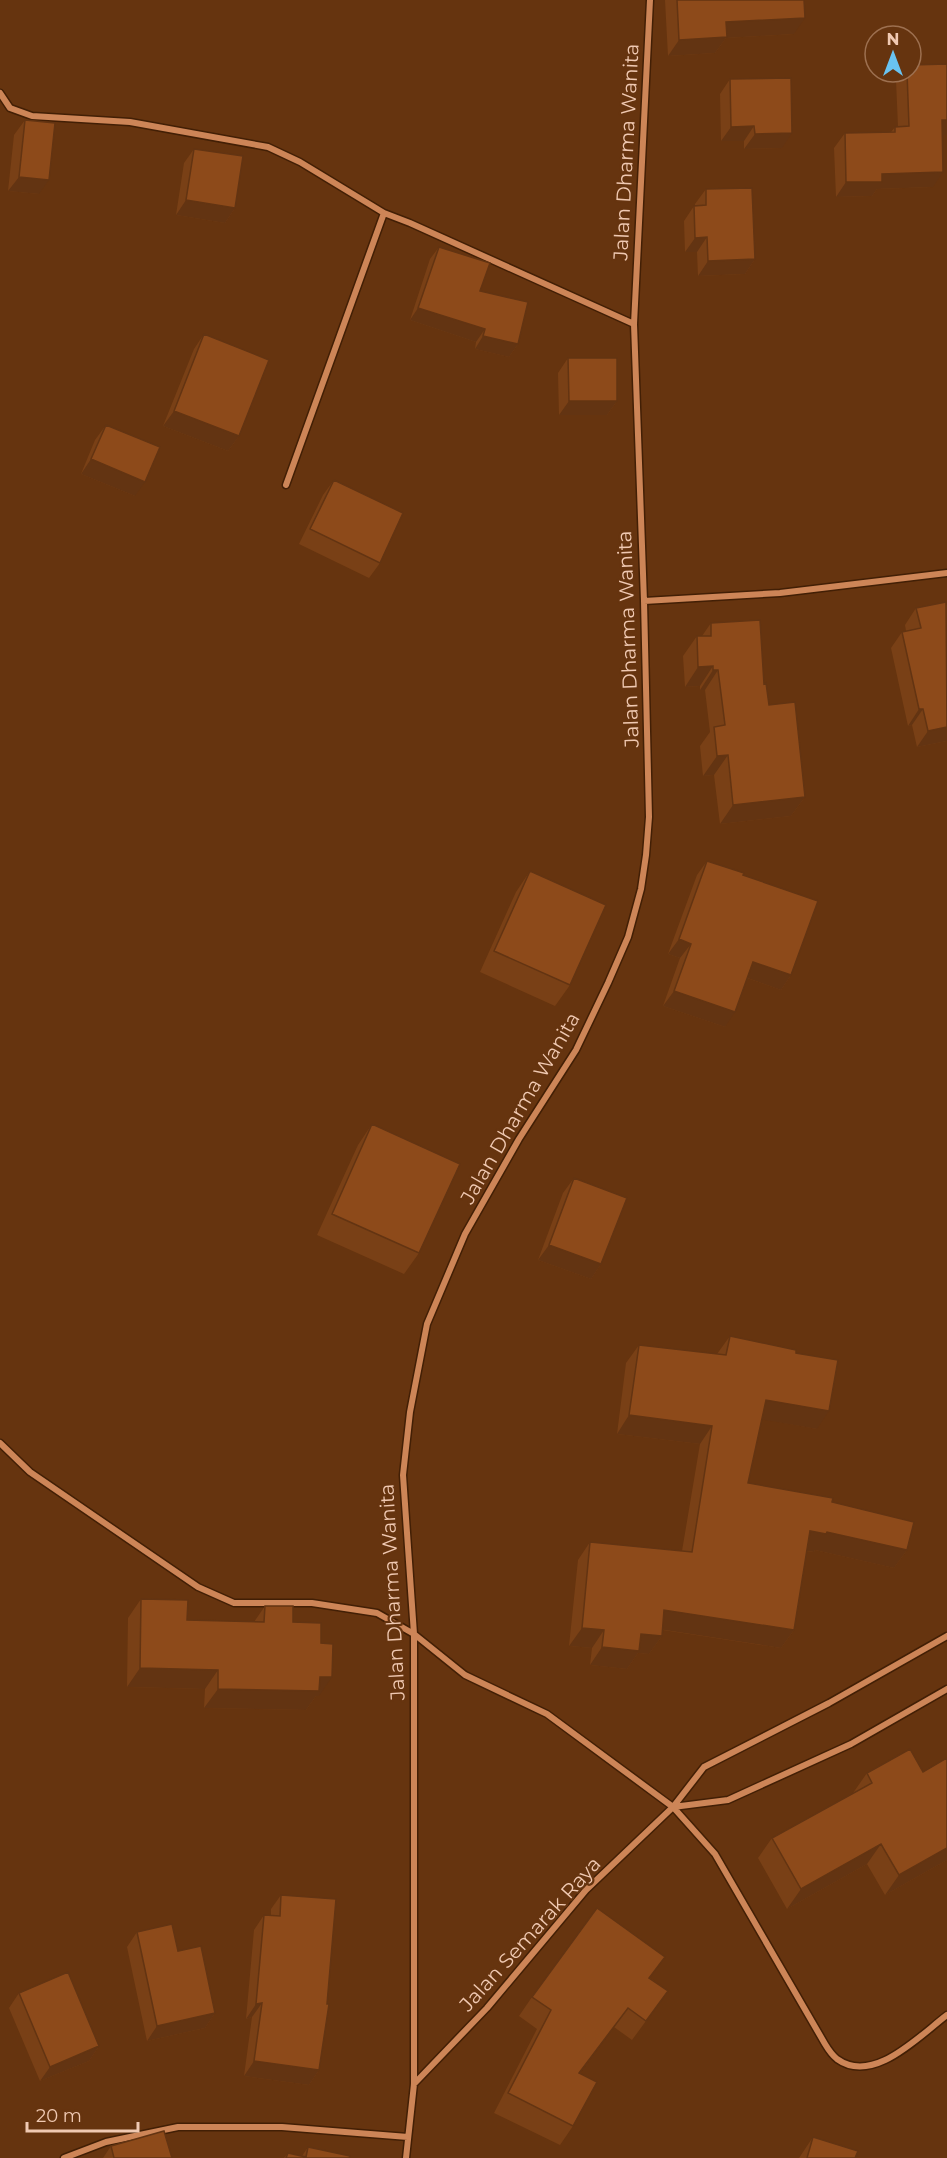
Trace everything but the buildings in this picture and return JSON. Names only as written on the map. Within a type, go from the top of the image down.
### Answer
[{"type":"street","name":"Jalan Dharma Wanita","points":[[406,2158],[414,2085],[414,1634],[403,1475],[410,1412],[427,1324],[465,1234],[519,1139],[581,1041],[628,938],[641,889],[646,855],[649,817],[634,324],[650,0]]},
{"type":"street","points":[[0,93],[10,108],[32,116],[130,122],[268,147],[300,162],[384,213],[634,324]]},
{"type":"street","points":[[286,485],[384,213]]},
{"type":"street","points":[[644,601],[780,593],[947,573]]},
{"type":"street","points":[[0,1443],[30,1472],[198,1587],[234,1603],[312,1602],[376,1613],[414,1634],[465,1675],[547,1714],[673,1808],[715,1854],[825,2044],[836,2058],[854,2067],[872,2066],[886,2061],[947,2015]]},
{"type":"street","name":"Jalan Semarak Raya","points":[[414,2085],[487,2008],[586,1890],[673,1808],[704,1767],[830,1702],[947,1636]]},
{"type":"street","points":[[673,1808],[728,1800],[851,1744],[947,1689]]},
{"type":"street","points":[[64,2158],[106,2142],[178,2127],[282,2127],[408,2137]]}]
